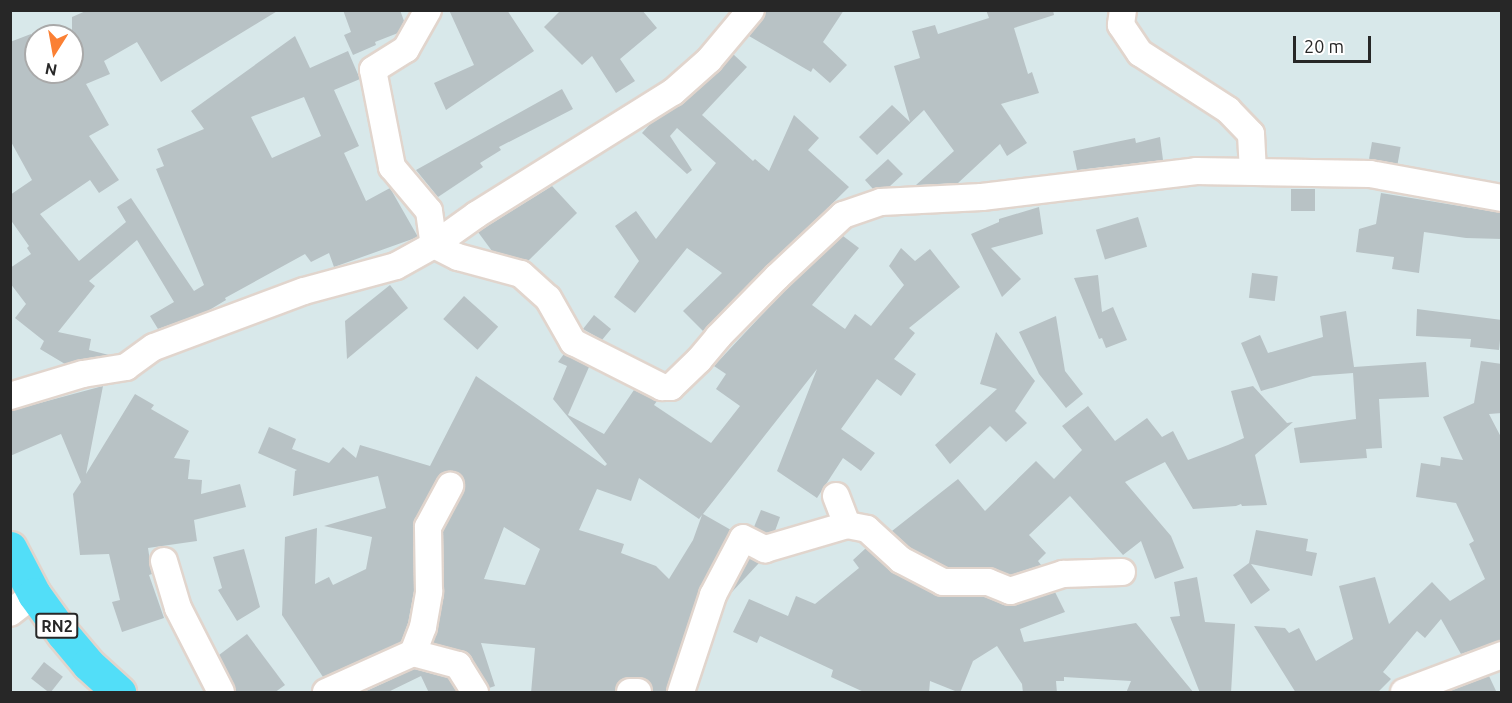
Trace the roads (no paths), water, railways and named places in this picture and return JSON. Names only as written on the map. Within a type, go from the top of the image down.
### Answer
[{"type":"highway","name":"RN2","points":[[10,548],[22,604],[119,693]]},
{"type":"street","points":[[428,10],[406,49],[373,70],[392,167],[429,211],[434,245]]},
{"type":"street","points":[[10,396],[83,374],[126,367],[154,346],[304,291],[396,266],[434,245],[476,215],[673,93],[709,60],[751,10]]},
{"type":"street","points":[[1123,10],[1121,26],[1140,53],[1228,110],[1251,134],[1252,171]]},
{"type":"street","points":[[434,245],[458,257],[521,274],[548,298],[573,342],[662,387],[671,387],[843,215],[881,202],[982,197],[1196,171],[1370,174],[1502,198]]},
{"type":"street","points":[[413,653],[423,627],[429,592],[428,527],[450,486]]},
{"type":"street","points":[[836,496],[847,525]]},
{"type":"street","points":[[681,693],[713,595],[743,538],[765,549],[847,525],[867,529],[902,560],[943,582],[988,582],[1010,591],[1063,574],[1122,572]]},
{"type":"street","points":[[164,561],[178,608],[221,693]]},
{"type":"street","points":[[326,693],[413,653],[458,665],[475,693]]},
{"type":"street","points":[[1404,693],[1502,655]]},
{"type":"street","points":[[630,693],[638,693]]}]
